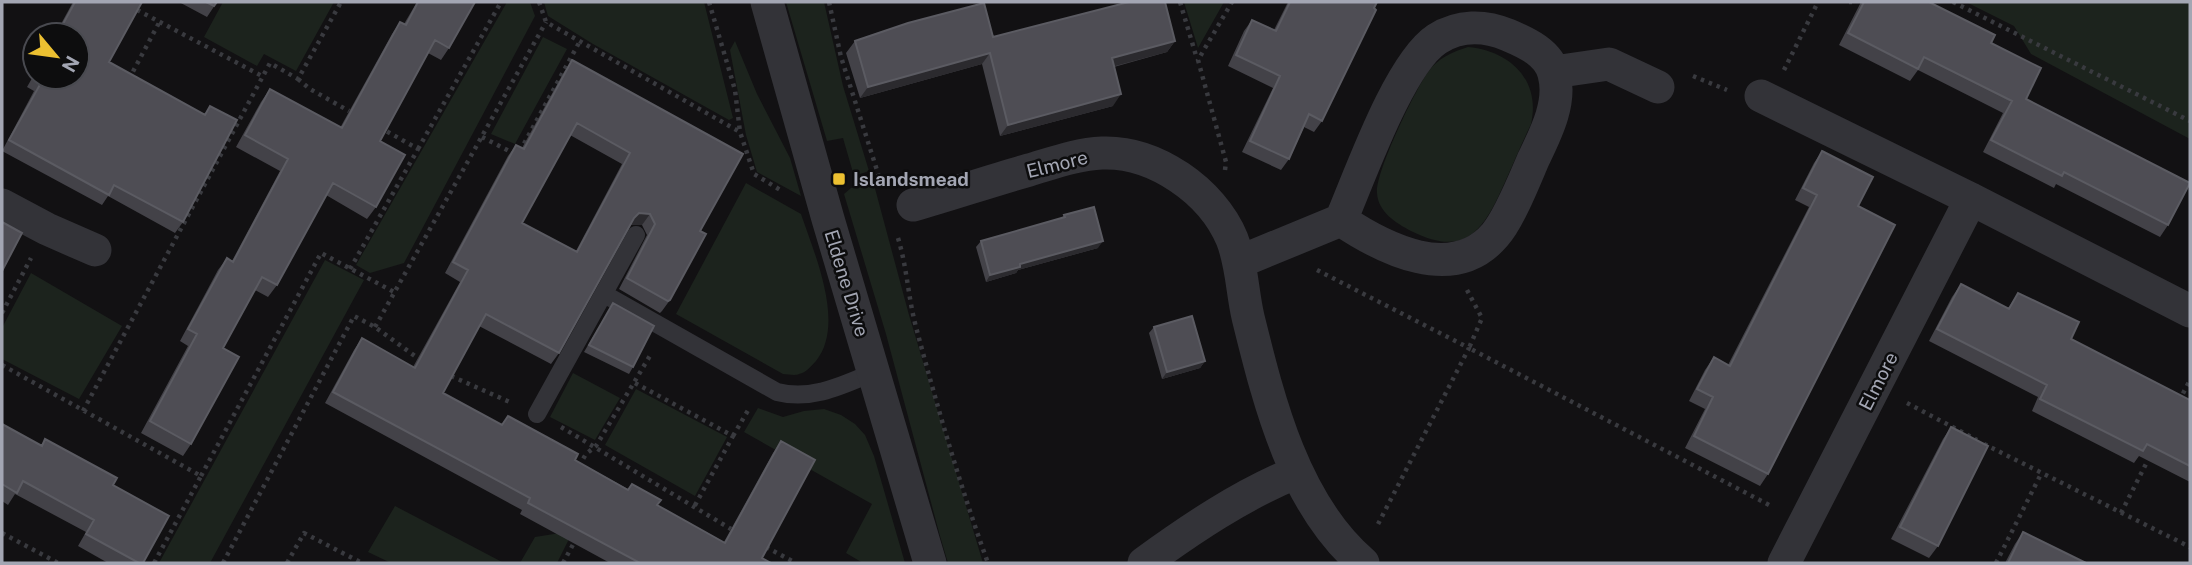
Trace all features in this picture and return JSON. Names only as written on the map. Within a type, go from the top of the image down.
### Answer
[{"type":"street","name":"Eldene Drive","points":[[767,2],[930,563]]},
{"type":"street","points":[[1239,262],[1341,220],[1374,143],[1414,62],[1437,40],[1466,28],[1480,28],[1502,33],[1538,51],[1548,60],[1554,72],[1555,96],[1548,125],[1502,225],[1496,235],[1483,246],[1470,254],[1451,260],[1422,257],[1392,248],[1360,233],[1341,220]]},
{"type":"street","points":[[1554,72],[1609,64],[1658,87]]},
{"type":"street","points":[[1773,103],[2190,310]]},
{"type":"street","name":"Elmore","points":[[903,215],[1083,155],[1119,154],[1168,170],[1197,192],[1223,221],[1239,262],[1247,315],[1295,473],[1324,519],[1361,562]]},
{"type":"street","name":"Elmore","points":[[1784,563],[1971,199]]},
{"type":"street","points":[[2,205],[47,229],[96,250]]},
{"type":"street","points":[[1144,563],[1183,535],[1273,481],[1295,473]]},
{"type":"lane","points":[[537,414],[636,235]]},
{"type":"lane","points":[[604,294],[778,392],[812,395],[874,372]]},
{"type":"path","points":[[122,2],[262,76]]},
{"type":"path","points":[[298,79],[341,2]]},
{"type":"path","points":[[351,269],[500,2]]},
{"type":"path","points":[[539,2],[546,22],[740,132]]},
{"type":"path","points":[[709,2],[735,90],[740,132],[754,174],[828,219]]},
{"type":"path","points":[[829,2],[841,57],[882,186]]},
{"type":"path","points":[[1180,2],[1226,162],[1223,221]]},
{"type":"path","points":[[1198,60],[1232,2]]},
{"type":"path","points":[[1658,87],[1669,65],[1748,99],[1773,103],[1783,71],[1818,2]]},
{"type":"path","points":[[1953,2],[2190,121]]},
{"type":"path","points":[[128,79],[160,21]]},
{"type":"path","points":[[375,327],[546,22]]},
{"type":"path","points":[[482,137],[518,156],[580,41]]},
{"type":"path","points":[[83,411],[270,63],[349,111]]},
{"type":"path","points":[[375,125],[418,149]]},
{"type":"path","points":[[903,215],[906,262],[915,324],[988,563]]},
{"type":"path","points":[[2,313],[47,229]]},
{"type":"path","points":[[1282,245],[1313,268],[1805,524]]},
{"type":"path","points":[[154,563],[321,253],[394,293]]},
{"type":"path","points":[[1361,562],[1482,318],[1451,260]]},
{"type":"path","points":[[223,563],[354,316],[375,327],[419,359]]},
{"type":"path","points":[[575,474],[586,454],[596,446],[665,329]]},
{"type":"path","points":[[2,365],[201,476]]},
{"type":"path","points":[[451,376],[537,414],[596,446],[731,529]]},
{"type":"path","points":[[2178,404],[2190,380]]},
{"type":"path","points":[[635,383],[733,436],[694,508]]},
{"type":"path","points":[[1875,386],[2041,474],[2190,547]]},
{"type":"path","points":[[2120,513],[2152,453]]},
{"type":"path","points":[[1996,563],[2041,474]]},
{"type":"path","points":[[563,563],[580,531]]},
{"type":"path","points":[[2,533],[58,563]]},
{"type":"path","points":[[287,563],[304,533],[362,563]]},
{"type":"path","points":[[766,547],[796,563]]},
{"type":"shaded area","points":[[223,2],[334,2],[296,71],[264,54],[257,66],[204,37]]},
{"type":"shaded area","points":[[507,2],[530,2],[535,16],[404,263],[370,273],[356,265]]},
{"type":"shaded area","points":[[544,2],[704,2],[733,118],[729,120],[593,44],[548,16]]},
{"type":"shaded area","points":[[786,2],[824,2],[843,86],[869,171],[854,176],[843,138],[827,141]]},
{"type":"shaded area","points":[[1184,2],[1224,2],[1198,48]]},
{"type":"shaded area","points":[[1966,2],[2190,2],[2190,139],[2031,54],[2014,26]]},
{"type":"shaded area","points":[[543,37],[567,49],[515,144],[491,134]]},
{"type":"shaded area","points":[[735,41],[757,94],[790,158],[801,196],[757,172],[746,135],[730,50]]},
{"type":"shaded area","points":[[1468,47],[1497,55],[1519,71],[1527,81],[1533,108],[1531,124],[1497,199],[1481,226],[1471,235],[1446,242],[1411,231],[1389,216],[1378,200],[1378,183],[1397,132],[1428,72],[1446,56]]},
{"type":"shaded area","points":[[873,181],[909,315],[983,563],[948,563],[940,536],[886,334],[844,194],[851,188]]},
{"type":"shaded area","points":[[746,183],[801,214],[825,288],[828,328],[825,346],[816,361],[806,371],[797,375],[783,374],[676,314]]},
{"type":"shaded area","points":[[325,260],[364,280],[210,563],[159,563]]},
{"type":"shaded area","points":[[31,273],[122,326],[79,399],[2,359],[2,328]]},
{"type":"shaded area","points":[[573,373],[620,398],[595,440],[550,417]]},
{"type":"shaded area","points":[[636,389],[727,437],[695,496],[605,445]]},
{"type":"shaded area","points":[[758,408],[783,417],[824,409],[855,424],[865,435],[874,456],[905,563],[863,563],[846,553],[872,504],[744,432]]},
{"type":"shaded area","points":[[395,506],[504,563],[391,563],[368,552]]},
{"type":"shaded area","points":[[573,531],[557,563],[520,563],[535,537]]},
{"type":"building","points":[[75,2],[142,2],[109,62],[205,115],[210,106],[237,120],[183,222],[114,185],[109,195],[9,140],[36,91],[91,91],[91,21],[65,21]]},
{"type":"building","points":[[418,2],[475,2],[449,48],[435,40],[380,141],[405,155],[376,207],[333,183],[277,285],[262,277],[223,348],[239,357],[191,444],[150,421],[197,334],[188,329],[227,258],[233,262],[288,159],[245,135],[270,89],[342,128],[400,22],[406,25]]},
{"type":"building","points":[[1129,2],[1165,2],[1175,41],[1112,58],[1121,94],[1008,125],[990,53],[868,87],[855,41],[908,23],[984,3],[993,37]]},
{"type":"building","points":[[1290,2],[1377,2],[1374,8],[1376,10],[1322,121],[1309,114],[1289,159],[1250,141],[1280,76],[1236,55],[1252,20],[1276,31]]},
{"type":"building","points":[[1864,2],[1929,2],[1995,35],[1991,43],[2041,68],[2026,99],[2190,183],[2168,225],[2064,172],[2062,176],[1991,140],[2012,101],[1924,57],[1918,69],[1848,33]]},
{"type":"building","points":[[572,60],[743,154],[700,231],[706,234],[670,300],[627,278],[655,224],[650,214],[639,213],[559,353],[486,314],[443,393],[502,425],[508,416],[578,454],[575,460],[628,490],[632,484],[661,500],[657,505],[725,543],[781,441],[815,460],[762,558],[771,563],[640,563],[528,503],[530,498],[333,392],[362,338],[415,368],[468,270],[453,262],[516,145],[524,149]],"holes":[[[577,123],[630,153],[577,252],[522,223]]]},
{"type":"building","points":[[1822,151],[1873,177],[1858,206],[1895,225],[1768,474],[1694,436],[1713,397],[1697,389],[1714,357],[1730,366],[1817,195],[1803,188]]},
{"type":"building","points":[[1094,207],[1103,241],[990,275],[981,241]]},
{"type":"building","points":[[2,222],[22,233],[2,271]]},
{"type":"building","points":[[1961,284],[2009,309],[2018,293],[2079,322],[2071,339],[2190,400],[2190,466],[2147,444],[2143,451],[2040,399],[2047,385],[1937,329]]},
{"type":"building","points":[[613,303],[654,326],[633,367],[589,345]]},
{"type":"building","points":[[1192,316],[1205,361],[1167,372],[1154,327]]},
{"type":"building","points":[[2,424],[42,446],[45,439],[117,478],[113,485],[169,516],[143,563],[86,534],[94,520],[23,481],[17,493],[2,484]]},
{"type":"building","points":[[1951,427],[1988,446],[1938,546],[1900,527]]},
{"type":"building","points":[[2023,532],[2086,563],[2008,563]]},
{"type":"place","name":"Islandsmead","points":[[839,179]]}]
